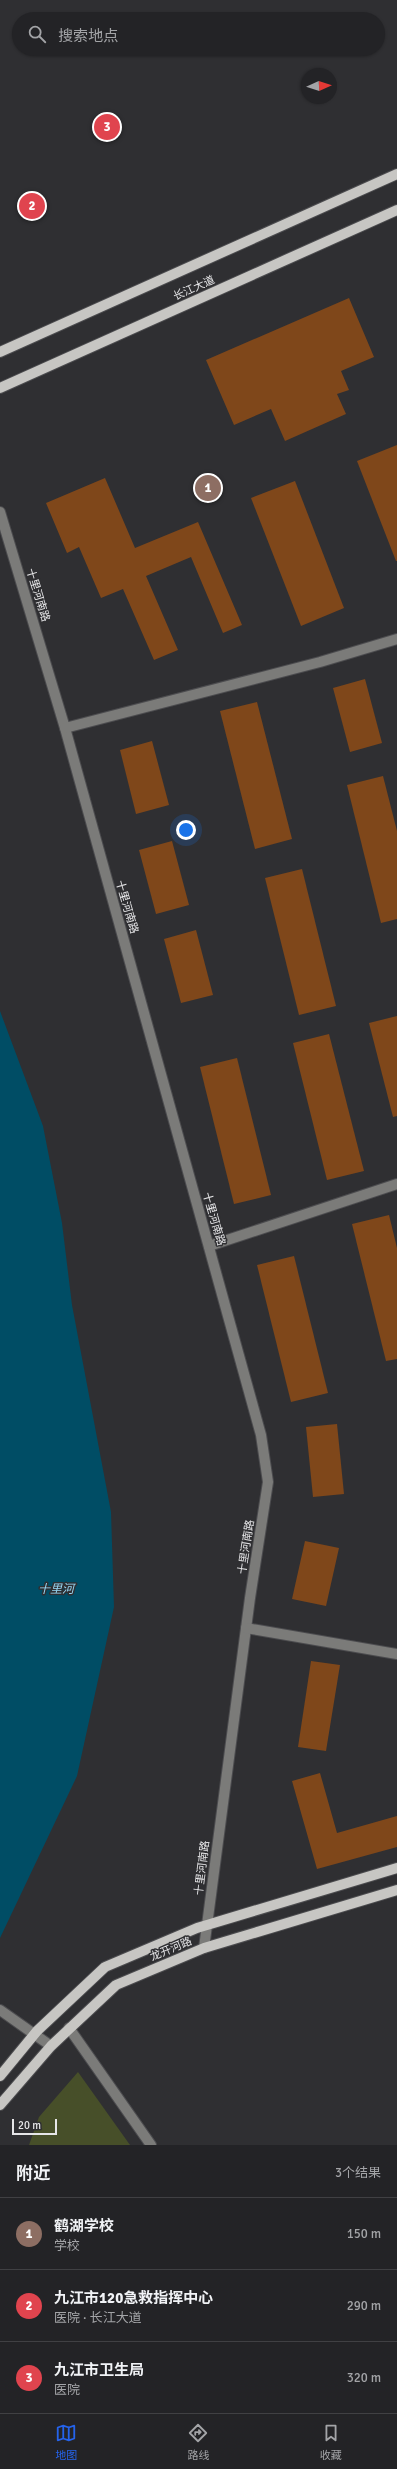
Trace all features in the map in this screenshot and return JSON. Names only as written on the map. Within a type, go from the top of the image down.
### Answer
[{"type":"main road","name":"长江大道","points":[[0,352],[397,174]]},
{"type":"main road","name":"长江大道","points":[[0,388],[397,210]]},
{"type":"main road","name":"龙开河路","points":[[0,2076],[34,2034],[105,1967],[207,1925],[397,1868]]},
{"type":"main road","name":"龙开河路","points":[[0,2105],[51,2046],[116,1985],[204,1948],[397,1890]]},
{"type":"street","name":"十里河南路","points":[[0,512],[65,728],[209,1246],[261,1435],[268,1482],[246,1628],[204,1948]]},
{"type":"street","points":[[65,728],[320,662],[397,639]]},
{"type":"street","points":[[209,1246],[397,1184]]},
{"type":"street","points":[[246,1628],[397,1654]]},
{"type":"street","points":[[0,2010],[51,2046]]},
{"type":"street","points":[[69,2028],[151,2145]]},
{"type":"green space","points":[[78,2072],[130,2145],[29,2145],[39,2117]]},
{"type":"water","name":"十里河","points":[[0,1011],[43,1126],[62,1223],[72,1305],[111,1512],[114,1607],[77,1776],[0,1938]]},
{"type":"building","points":[[349,298],[374,357],[341,371],[349,390],[337,394],[346,414],[285,441],[271,409],[234,425],[206,360]]},
{"type":"building","points":[[397,445],[397,561],[396,561],[357,461]]},
{"type":"building","points":[[105,478],[135,548],[198,522],[242,625],[223,633],[191,557],[146,576],[178,650],[154,660],[123,589],[101,598],[79,547],[67,553],[46,503]]},
{"type":"building","points":[[295,481],[344,608],[301,626],[251,498]]},
{"type":"building","points":[[365,679],[382,743],[350,752],[333,688]]},
{"type":"building","points":[[257,702],[292,839],[255,849],[220,711]]},
{"type":"building","points":[[152,741],[169,805],[136,814],[120,750]]},
{"type":"building","points":[[383,776],[397,831],[397,919],[381,923],[347,785]]},
{"type":"building","points":[[172,841],[189,905],[156,914],[139,850]]},
{"type":"building","points":[[302,869],[336,1006],[299,1015],[265,878]]},
{"type":"building","points":[[196,930],[213,995],[181,1003],[164,939]]},
{"type":"building","points":[[397,1016],[397,1116],[393,1117],[369,1023]]},
{"type":"building","points":[[329,1034],[364,1171],[327,1180],[293,1043]]},
{"type":"building","points":[[237,1058],[271,1195],[234,1204],[200,1067]]},
{"type":"building","points":[[389,1215],[397,1248],[397,1359],[386,1361],[352,1224]]},
{"type":"building","points":[[294,1256],[328,1393],[291,1402],[257,1265]]},
{"type":"building","points":[[337,1424],[344,1494],[313,1497],[306,1427]]},
{"type":"building","points":[[305,1541],[339,1548],[326,1606],[292,1599]]},
{"type":"building","points":[[311,1661],[340,1665],[326,1751],[298,1747]]},
{"type":"building","points":[[320,1773],[337,1833],[397,1816],[397,1847],[317,1869],[292,1781]]},
{"type":"place","name":"九江市卫生局","points":[[107,127]]},
{"type":"place","name":"九江市120急救指挥中心","points":[[32,206]]},
{"type":"place","name":"鹤湖学校","points":[[208,488]]}]
